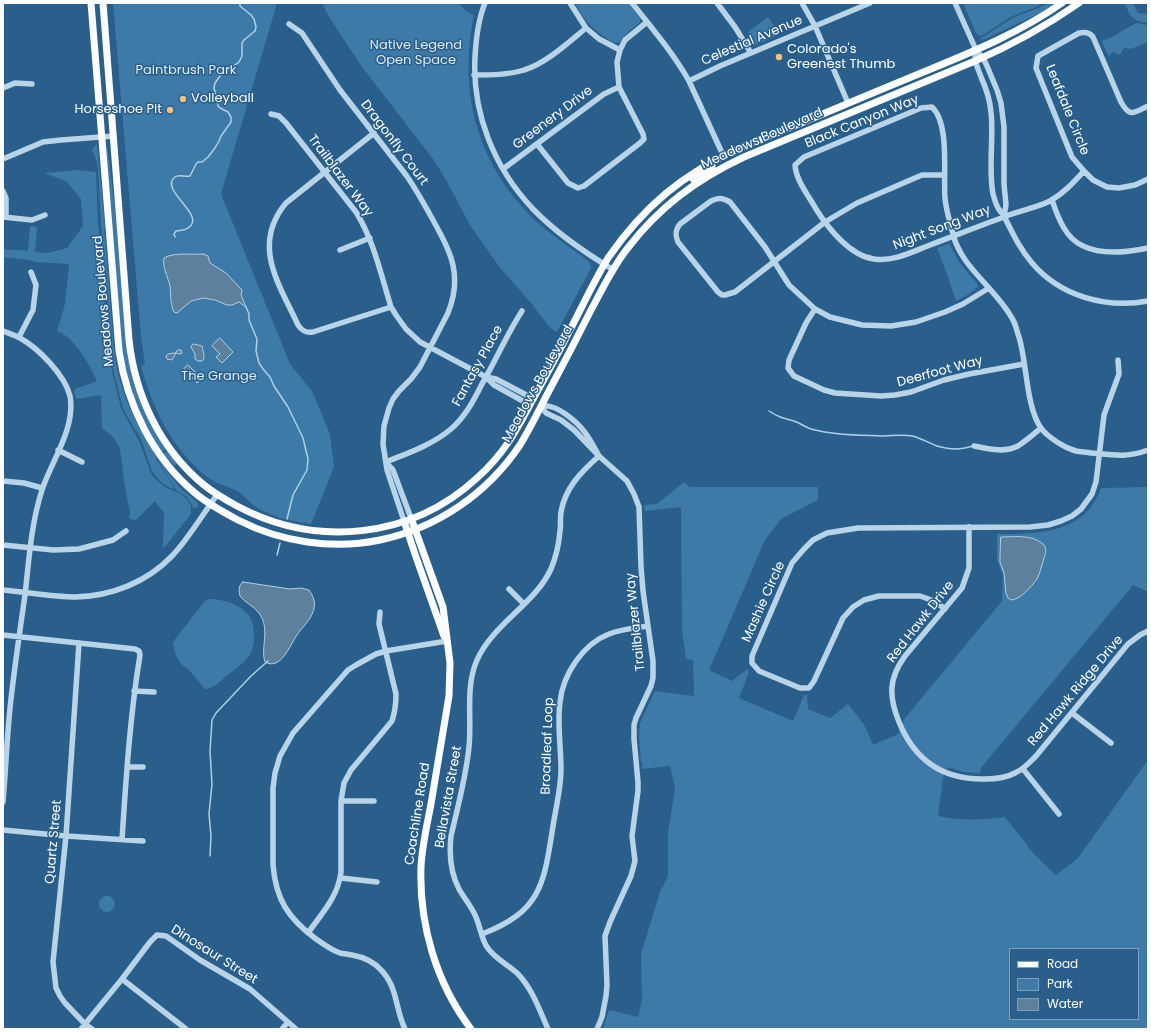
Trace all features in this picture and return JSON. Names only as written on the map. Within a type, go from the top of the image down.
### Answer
[{"type":"main road","name":"Meadows Boulevard","points":[[91,3],[120,361],[124,378],[142,425],[153,445],[181,480],[210,504],[259,530],[286,538],[318,543],[352,544],[377,540],[415,530],[450,513],[469,500],[486,485],[510,459],[520,445],[612,269],[642,230],[672,201],[699,181],[728,164],[983,58],[1037,30],[1079,3]]},
{"type":"main road","name":"Meadows Boulevard","points":[[103,3],[129,340],[132,359],[144,402],[152,420],[163,438],[185,466],[203,484],[217,495],[263,518],[304,530],[334,532],[356,532],[388,526],[411,518],[454,497],[495,461],[516,431],[604,264],[626,234],[644,213],[684,178],[724,155],[976,50],[1018,30],[1062,3]]},
{"type":"main road","points":[[672,201],[677,192],[703,172],[722,160],[724,155]]},
{"type":"main road","points":[[541,406],[538,398],[555,365],[558,358],[557,355]]},
{"type":"main road","name":"Coachline Road","points":[[411,518],[443,607],[450,675],[449,696],[422,851],[422,908],[428,936],[440,974],[453,1002],[471,1029]]},
{"type":"main road","name":"Coachline Road","points":[[404,521],[441,628],[447,641]]},
{"type":"street","points":[[485,3],[476,36],[474,75],[478,105],[483,126],[494,154],[517,189],[532,208],[548,224],[612,269]]},
{"type":"street","points":[[570,3],[586,28],[599,39],[620,50]]},
{"type":"street","points":[[632,3],[689,81],[724,155]]},
{"type":"street","points":[[717,3],[735,27],[751,53]]},
{"type":"street","points":[[802,3],[815,26],[848,103]]},
{"type":"street","name":"Celestial Avenue","points":[[689,81],[870,3]]},
{"type":"street","points":[[955,3],[976,50],[983,58],[1001,103],[1003,116],[1004,184],[1006,205],[1004,216]]},
{"type":"street","points":[[537,144],[568,183],[578,188],[584,186],[644,139],[643,134],[619,87],[617,62],[620,50],[625,40],[647,22]]},
{"type":"street","name":"Dragonfly Court","points":[[289,24],[302,34],[340,90],[415,188],[447,245],[452,262],[455,278],[451,305],[420,367],[399,391],[389,408],[384,426],[383,435],[386,470],[404,521]]},
{"type":"street","points":[[474,75],[511,73],[525,70],[556,51],[586,28]]},
{"type":"street","name":"Leafdale Circle","points":[[1148,106],[1131,113],[1126,110],[1121,102],[1093,37],[1090,34],[1078,32],[1038,56],[1036,68],[1072,157],[1084,171],[1093,180],[1107,187],[1118,188],[1134,185],[1148,179]]},
{"type":"street","points":[[976,50],[975,61],[990,102],[991,173],[993,193],[995,202],[1004,216],[1014,237],[1032,262],[1047,277],[1066,290],[1089,298],[1113,303],[1138,303],[1148,301]]},
{"type":"street","points":[[3,88],[16,83],[32,84]]},
{"type":"street","name":"Greenery Drive","points":[[503,169],[604,94],[619,87]]},
{"type":"street","name":"Black Canyon Way","points":[[795,165],[804,157],[922,108],[932,107],[938,113],[943,133],[945,200],[953,236],[963,257],[1006,308],[1014,321],[1021,344],[1031,403],[1041,428],[1051,438],[1063,446],[1076,451],[1120,456],[1148,450]]},
{"type":"street","name":"Trailblazer Way","points":[[271,114],[279,116],[286,123],[356,212],[370,238],[392,307],[400,322],[406,329],[420,342],[430,348],[486,377],[496,379],[532,402]]},
{"type":"street","points":[[374,133],[292,198],[281,210],[272,228],[269,255],[273,270],[298,325],[303,331],[313,332],[392,307]]},
{"type":"street","points":[[3,159],[43,142],[114,136]]},
{"type":"street","name":"Night Song Way","points":[[795,165],[798,178],[824,222],[843,242],[858,254],[873,259],[884,260],[897,258],[1004,216],[1048,202],[1064,193],[1084,171]]},
{"type":"street","points":[[944,174],[922,175],[857,203],[824,222],[775,261],[735,292],[726,295],[722,295],[718,292],[678,242],[675,233],[680,224],[711,200],[722,198],[730,202],[775,261],[789,285],[815,310],[830,317],[862,325],[891,326],[916,322],[963,304],[989,288]]},
{"type":"street","points":[[3,191],[6,198],[5,217],[32,220],[45,215]]},
{"type":"street","points":[[1052,200],[1064,229],[1076,242],[1089,249],[1103,252],[1130,252],[1148,248]]},
{"type":"street","points":[[340,250],[370,238]]},
{"type":"street","points":[[19,337],[33,310],[36,285],[31,272]]},
{"type":"street","name":"Deerfoot Way","points":[[815,310],[806,323],[789,360],[788,368],[794,376],[824,390],[835,393],[895,396],[944,380],[1024,364]]},
{"type":"street","name":"Fantasy Place","points":[[386,462],[428,444],[451,429],[465,413],[486,377],[513,324],[522,311]]},
{"type":"street","points":[[3,331],[19,337],[40,352],[62,378],[70,396],[71,414],[67,430],[42,488],[35,512],[10,701],[4,770],[3,802]]},
{"type":"street","name":"Mashie Circle","points":[[945,609],[934,601],[920,596],[879,596],[864,600],[853,607],[843,618],[814,681],[809,688],[800,688],[759,671],[752,663],[752,656],[792,562],[814,540],[827,533],[858,528],[1030,527],[1048,525],[1061,521],[1072,516],[1081,509],[1092,494],[1096,482],[1104,415],[1119,374],[1118,360]]},
{"type":"street","name":"Trailblazer Way","points":[[541,406],[546,413],[561,420],[584,439],[599,456],[626,481],[634,494],[639,507],[641,567],[653,661],[652,686],[636,718],[634,731],[638,782],[632,836],[635,861],[631,876],[605,936],[607,985],[602,1017],[597,1029]]},
{"type":"street","points":[[974,446],[992,450],[1012,448],[1019,445],[1041,428]]},
{"type":"street","points":[[58,450],[82,462]]},
{"type":"street","name":"Bellavista Street","points":[[548,1029],[527,985],[516,972],[490,951],[484,940],[474,914],[459,889],[454,877],[450,855],[451,836],[468,758],[470,692],[473,672],[488,641],[524,604],[544,580],[553,563],[558,544],[561,511],[567,494],[571,485],[599,456]]},
{"type":"street","name":"Dragonfly Court","points":[[386,462],[393,470],[411,518]]},
{"type":"street","points":[[3,481],[24,483],[42,488]]},
{"type":"street","points":[[3,590],[63,596],[88,596],[112,591],[136,582],[155,571],[172,556],[190,534],[217,495]]},
{"type":"street","name":"Red Hawk Drive","points":[[969,527],[969,562],[967,575],[962,588],[898,666],[892,682],[893,706],[903,731],[912,747],[926,761],[943,772],[970,779],[998,778],[1015,773],[1023,768]]},
{"type":"street","points":[[3,546],[53,550],[79,549],[113,540],[126,531]]},
{"type":"street","points":[[509,589],[524,604]]},
{"type":"street","points":[[308,933],[334,898],[341,878],[341,801],[344,783],[351,770],[392,721],[396,704],[396,694],[379,624],[380,612]]},
{"type":"street","name":"Broadleaf Loop","points":[[482,934],[510,921],[521,913],[535,896],[544,876],[561,779],[560,702],[567,675],[581,655],[596,641],[617,631],[648,626]]},
{"type":"street","name":"Red Hawk Ridge Drive","points":[[1023,768],[1036,756],[1128,644],[1148,631]]},
{"type":"street","points":[[3,635],[136,649],[139,651],[140,655],[134,691],[127,767],[122,840]]},
{"type":"street","points":[[405,1029],[398,1012],[392,984],[380,969],[372,962],[362,957],[334,951],[300,926],[283,904],[278,893],[273,865],[273,788],[275,773],[280,756],[293,733],[348,670],[376,654],[386,651],[447,641]]},
{"type":"street","name":"Quartz Street","points":[[79,643],[66,836],[53,962],[56,988],[65,1003],[85,1024],[92,1029]]},
{"type":"street","points":[[134,691],[154,692]]},
{"type":"street","points":[[1072,713],[1111,743]]},
{"type":"street","points":[[127,767],[143,767]]},
{"type":"street","points":[[1023,768],[1059,814]]},
{"type":"street","points":[[341,801],[374,801]]},
{"type":"street","points":[[3,830],[143,841]]},
{"type":"street","points":[[341,878],[377,882]]},
{"type":"street","name":"Dinosaur Street","points":[[81,1029],[157,935],[166,936],[200,960],[250,990],[296,1029]]},
{"type":"street","points":[[122,979],[186,1029]]},
{"type":"street","points":[[282,1029],[288,1022]]},
{"type":"green space","name":"The Grange","points":[[113,3],[277,3],[221,194],[290,364],[312,391],[330,434],[334,467],[311,524],[288,520],[267,513],[253,505],[237,491],[207,477],[183,454],[157,412],[151,397],[141,366],[145,364],[141,337]]},
{"type":"green space","name":"Native Legend Open Space","points":[[322,3],[458,3],[466,11],[474,15],[468,68],[470,94],[482,143],[493,166],[508,189],[525,210],[547,230],[587,260],[591,265],[591,268],[557,332],[551,329],[531,303],[501,269],[471,227],[445,178],[433,159],[362,67],[329,17]]},
{"type":"green space","points":[[575,3],[628,3],[640,19],[640,22],[627,33],[620,42],[618,43],[611,41],[592,27],[581,14]]},
{"type":"green space","points":[[963,3],[1043,3],[1009,18],[980,36],[976,33]]},
{"type":"green space","points":[[1048,3],[1055,3],[1040,13],[980,40],[1013,18]]},
{"type":"green space","points":[[1125,3],[1133,3],[1138,13],[1148,14],[1148,23],[1132,18]]},
{"type":"green space","points":[[768,17],[780,34],[754,46],[748,32]]},
{"type":"green space","points":[[1137,23],[1148,25],[1148,42],[1131,49],[1124,48],[1121,54],[1118,55],[1113,51],[1109,57],[1102,41]]},
{"type":"green space","points":[[97,144],[113,337],[119,377],[135,418],[157,457],[155,458],[174,489],[168,487],[160,481],[152,471],[141,439],[123,408],[114,373],[111,353],[108,305],[101,262],[102,241],[98,168],[92,150]]},
{"type":"green space","points":[[105,145],[107,145],[115,208],[128,356],[134,384],[144,411],[166,449],[162,452],[156,444],[157,443],[136,406],[122,357]]},
{"type":"green space","points":[[79,170],[96,172],[100,240],[99,264],[106,312],[111,367],[121,408],[140,443],[153,477],[165,487],[181,494],[187,499],[191,507],[191,514],[163,549],[164,513],[155,501],[135,521],[129,518],[130,512],[120,449],[114,438],[102,428],[101,395],[76,399],[75,389],[97,381],[81,352],[69,339],[57,331],[65,304],[69,264],[36,262],[3,257],[3,249],[28,251],[30,226],[37,227],[35,252],[47,253],[67,248],[83,226],[81,199],[66,181],[44,173]]},
{"type":"green space","points":[[948,244],[959,262],[978,285],[978,287],[969,294],[956,301],[937,248]]},
{"type":"green space","points":[[167,451],[177,463],[175,466],[163,454]]},
{"type":"green space","points":[[157,458],[180,488],[197,502],[199,506],[195,508],[193,507],[187,497],[176,490]]},
{"type":"green space","points":[[684,482],[690,487],[818,487],[818,500],[781,519],[765,540],[709,670],[732,681],[747,669],[749,672],[739,698],[793,721],[804,695],[807,695],[808,709],[830,718],[848,704],[865,726],[873,745],[898,734],[905,718],[1002,601],[1003,575],[997,560],[997,534],[1044,532],[1072,523],[1084,515],[1094,503],[1101,488],[1148,487],[1148,592],[1133,585],[981,768],[980,773],[963,772],[948,767],[943,778],[938,816],[971,820],[1005,817],[1034,854],[1056,875],[1078,858],[1148,760],[1148,1029],[603,1029],[609,1010],[638,1017],[642,1000],[641,954],[660,892],[668,876],[668,833],[675,788],[670,766],[642,769],[643,763],[641,763],[639,735],[640,723],[655,691],[694,696],[693,660],[686,659],[682,629],[681,507],[645,511],[644,505],[657,504]]},
{"type":"green space","points":[[210,599],[231,603],[246,612],[253,625],[254,639],[252,650],[245,660],[216,685],[205,689],[188,669],[182,665],[176,656],[173,644],[175,639],[205,601]]},
{"type":"green space","points":[[104,896],[110,896],[115,901],[113,910],[110,912],[104,912],[99,907],[99,901]]},
{"type":"water","points":[[178,254],[203,254],[208,256],[210,263],[226,273],[242,290],[241,295],[246,307],[239,302],[232,305],[227,305],[215,300],[203,298],[191,301],[177,313],[174,312],[171,303],[170,286],[164,265],[164,258]]},
{"type":"water","points":[[220,338],[233,352],[222,363],[216,357],[220,354],[212,346]]},
{"type":"water","points":[[194,344],[202,346],[204,359],[202,361],[195,359],[195,354],[191,347]]},
{"type":"water","points":[[178,350],[181,350],[182,353],[176,353],[172,360],[167,359],[166,356],[168,354],[175,353]]},
{"type":"water","points":[[188,365],[202,378],[197,383],[184,369]]},
{"type":"water","points":[[1001,537],[1028,537],[1039,541],[1046,549],[1037,579],[1032,586],[1018,598],[1011,600],[1008,598],[1006,593],[1004,573],[1000,562]]},
{"type":"water","points":[[243,582],[290,589],[301,588],[309,590],[313,597],[314,609],[309,620],[297,635],[284,656],[276,663],[271,664],[265,662],[264,626],[259,613],[255,608],[244,601],[240,596],[239,590],[241,583]]},
{"type":"waterway","points":[[175,237],[174,234],[176,231],[188,228],[192,223],[192,217],[177,196],[171,182],[176,176],[190,176],[196,164],[198,162],[202,162],[208,157],[215,148],[231,122],[231,117],[228,112],[218,106],[214,88],[215,83],[220,76],[239,62],[242,56],[242,43],[255,31],[256,27],[254,19],[240,6],[240,3]]},
{"type":"waterway","points":[[246,307],[249,314],[249,320],[257,339],[256,351],[259,363],[270,377],[274,386],[288,407],[303,438],[308,459],[307,470],[293,495],[287,519]]},
{"type":"waterway","points":[[769,411],[811,429],[828,432],[881,436],[908,435],[937,446],[951,449],[960,449],[973,446]]},
{"type":"waterway","points":[[277,555],[280,543]]},
{"type":"waterway","points":[[210,856],[211,836],[209,814],[212,784],[210,751],[212,720],[216,713],[251,676],[268,661]]},
{"type":"place","name":"Colorado's Greenest Thumb","points":[[779,57]]},
{"type":"place","name":"Volleyball","points":[[183,99]]},
{"type":"place","name":"Horseshoe Pit","points":[[170,110]]},
{"type":"park label","name":"Paintbrush Park","points":[[186,71]]}]
